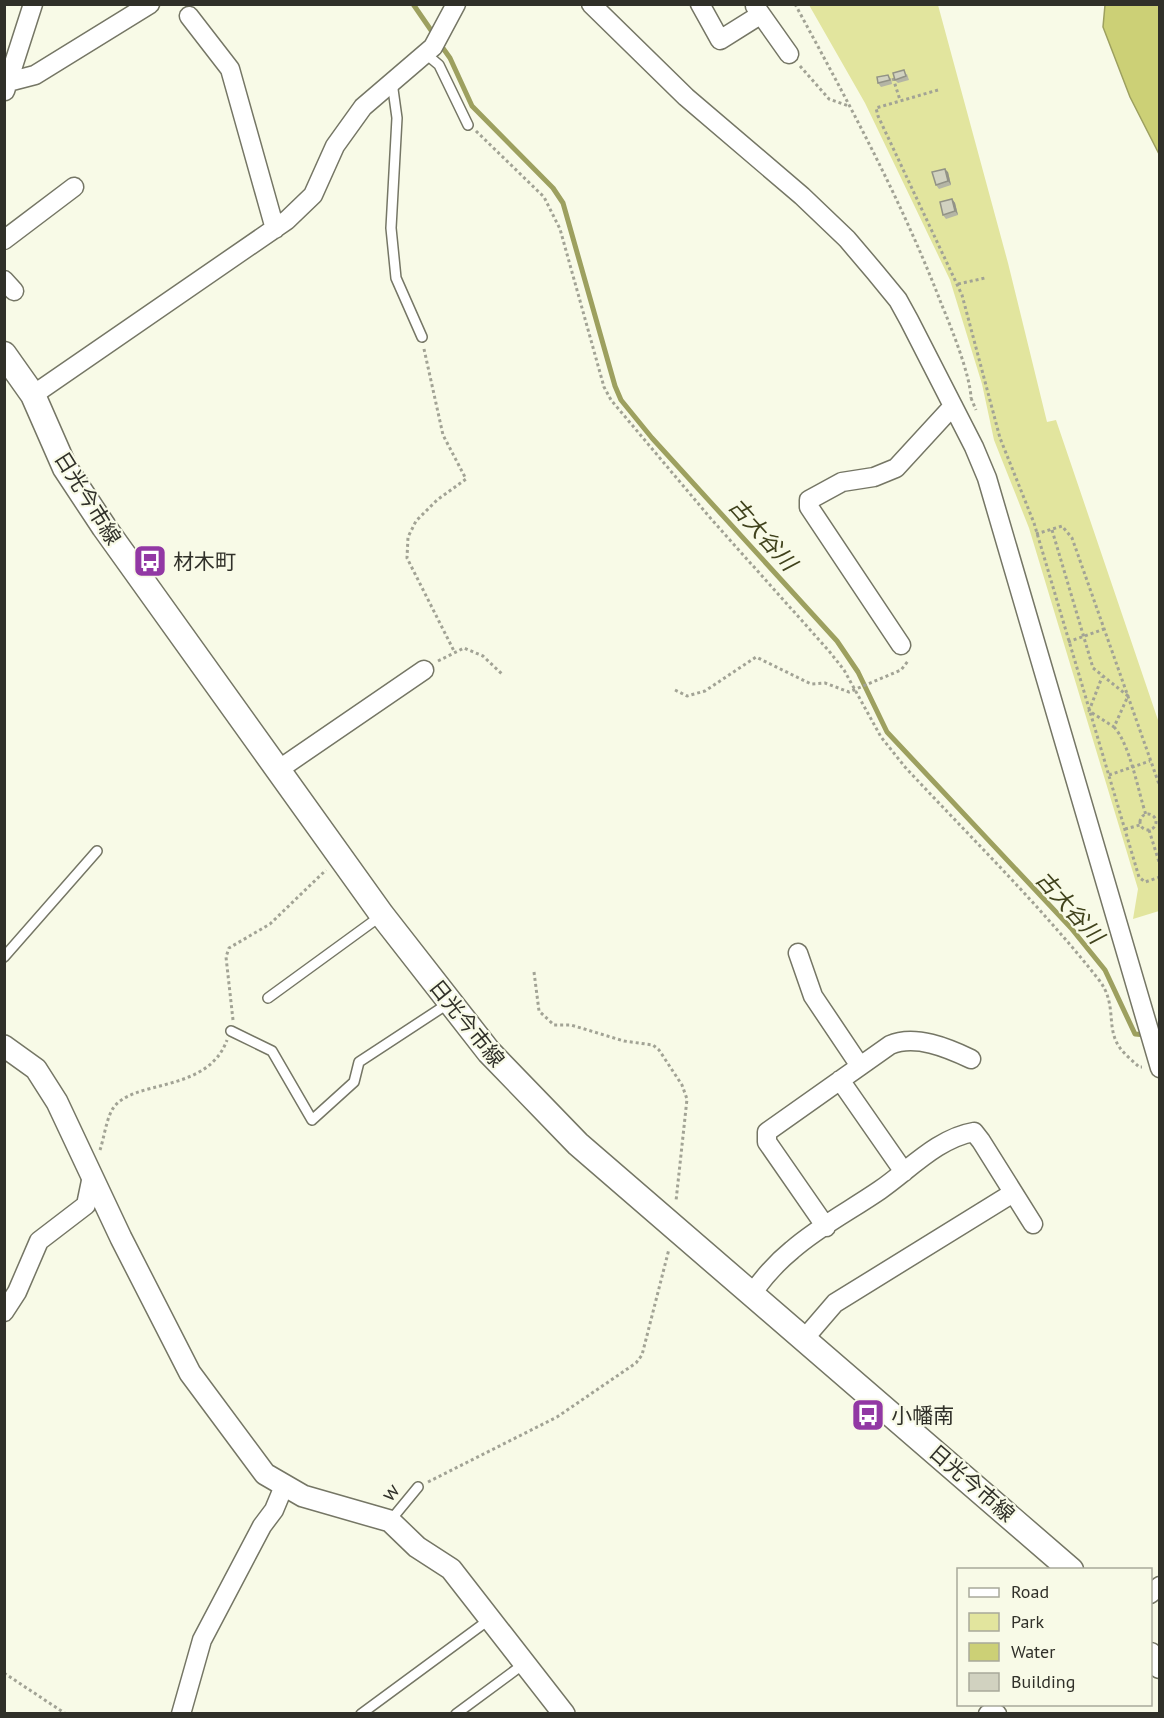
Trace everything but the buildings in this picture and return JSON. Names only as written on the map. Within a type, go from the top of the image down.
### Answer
[{"type":"main road","name":"日光今市線","points":[[4,354],[33,395],[65,468],[382,915],[489,1052],[571,1137],[1070,1568]]},
{"type":"street","points":[[6,87],[33,4]]},
{"type":"street","points":[[6,87],[35,75],[150,4]]},
{"type":"street","points":[[33,395],[275,228],[313,195],[335,146],[363,107],[434,44],[456,4]]},
{"type":"street","points":[[591,4],[686,97],[779,176],[847,239],[898,300],[974,447],[987,478],[1158,1061]]},
{"type":"street","points":[[700,4],[720,40],[757,10],[789,54]]},
{"type":"street","points":[[189,16],[230,69],[275,228]]},
{"type":"street","points":[[4,240],[74,187]]},
{"type":"street","points":[[901,645],[809,507],[809,500],[842,482],[874,477],[896,468],[952,406]]},
{"type":"street","points":[[278,770],[424,670]]},
{"type":"street","points":[[798,953],[813,996],[860,1066]]},
{"type":"street","points":[[826,1227],[767,1142],[767,1132],[860,1066],[902,1040],[952,1049],[971,1059]]},
{"type":"street","points":[[4,1046],[36,1069],[57,1102],[190,1373],[265,1474],[303,1496],[390,1521],[417,1547],[451,1569],[564,1713]]},
{"type":"street","points":[[840,1080],[904,1172]]},
{"type":"street","points":[[751,1294],[792,1249],[927,1155],[964,1134],[974,1132],[1033,1224]]},
{"type":"street","points":[[4,1312],[17,1292],[39,1241],[86,1205],[92,1176]]},
{"type":"street","points":[[804,1339],[835,1303],[1013,1193]]},
{"type":"street","points":[[180,1713],[202,1640],[262,1526],[274,1510],[284,1486]]},
{"type":"street","points":[[988,1713],[997,1713]]},
{"type":"lane","points":[[434,44],[439,65],[468,125]]},
{"type":"lane","points":[[391,81],[397,118],[391,228],[396,278],[422,337]]},
{"type":"lane","points":[[4,957],[97,851]]},
{"type":"lane","points":[[268,998],[382,915]]},
{"type":"lane","points":[[231,1031],[272,1051],[312,1120],[354,1082],[360,1062],[449,1003]]},
{"type":"lane","name":"w","points":[[390,1521],[418,1487]]},
{"type":"lane","points":[[360,1713],[490,1619]]},
{"type":"lane","points":[[456,1713],[525,1663]]},
{"type":"path","points":[[795,4],[850,106],[916,240],[951,329],[971,398],[952,406]]},
{"type":"path","points":[[789,54],[829,99],[850,106]]},
{"type":"path","points":[[893,78],[900,100]]},
{"type":"path","points":[[938,90],[876,108],[878,116],[958,284],[983,368],[1000,438],[1034,523],[1139,877],[1145,882],[1160,877]]},
{"type":"path","points":[[468,125],[544,197],[551,208],[560,229],[604,387],[611,400],[712,520],[829,651],[844,670],[881,737],[905,767],[1065,939],[1100,981],[1110,996],[1112,1030],[1119,1047],[1139,1067],[1158,1061]]},
{"type":"path","points":[[958,284],[985,278]]},
{"type":"path","points":[[422,337],[443,435],[466,479],[437,500],[416,520],[408,537],[407,558],[454,651]]},
{"type":"path","points":[[994,440],[1000,438]]},
{"type":"path","points":[[1036,534],[1062,526],[1072,538],[1160,787]]},
{"type":"path","points":[[1052,530],[1093,668],[1128,696]]},
{"type":"path","points":[[1068,642],[1104,629]]},
{"type":"path","points":[[675,690],[687,696],[705,691],[756,657],[811,684],[825,683],[849,692],[901,670],[908,662],[901,645]]},
{"type":"path","points":[[424,670],[454,651],[464,648],[483,656],[503,675]]},
{"type":"path","points":[[1089,711],[1102,677]]},
{"type":"path","points":[[1114,728],[1128,696]]},
{"type":"path","points":[[1089,711],[1120,734],[1146,815]]},
{"type":"path","points":[[1109,775],[1150,761]]},
{"type":"path","points":[[1140,825],[1141,819],[1146,815],[1151,815],[1157,819],[1149,830]]},
{"type":"path","points":[[1125,829],[1140,825],[1149,830],[1160,866]]},
{"type":"path","points":[[92,1176],[112,1109],[124,1098],[201,1073],[225,1046],[234,1022],[226,957],[229,948],[270,924],[340,856]]},
{"type":"path","points":[[534,972],[539,1011],[554,1025],[571,1024],[624,1041],[652,1045],[659,1050],[682,1085],[687,1099],[681,1168]]},
{"type":"path","points":[[418,1487],[549,1422],[636,1363],[642,1355],[662,1280]]},
{"type":"path","points":[[4,1673],[66,1713]]},
{"type":"green space","points":[[809,5],[938,5],[1008,263],[1047,422],[1056,420],[1159,723],[1159,911],[1133,919],[1138,889],[1029,528],[994,440],[982,384],[950,280],[865,103]]},
{"type":"water","points":[[1105,5],[1159,5],[1159,154],[1130,97],[1103,27]]},
{"type":"waterway","name":"古大谷川","points":[[413,4],[435,36]]},
{"type":"waterway","name":"古大谷川","points":[[440,44],[450,58],[472,106],[553,188],[563,203],[615,386],[621,400],[652,438],[837,641],[858,672],[887,732],[1071,928],[1105,970],[1135,1034],[1146,1035]]},
{"type":"place","name":"材木町","points":[[150,561]]},
{"type":"place","name":"小幡南","points":[[868,1415]]}]
